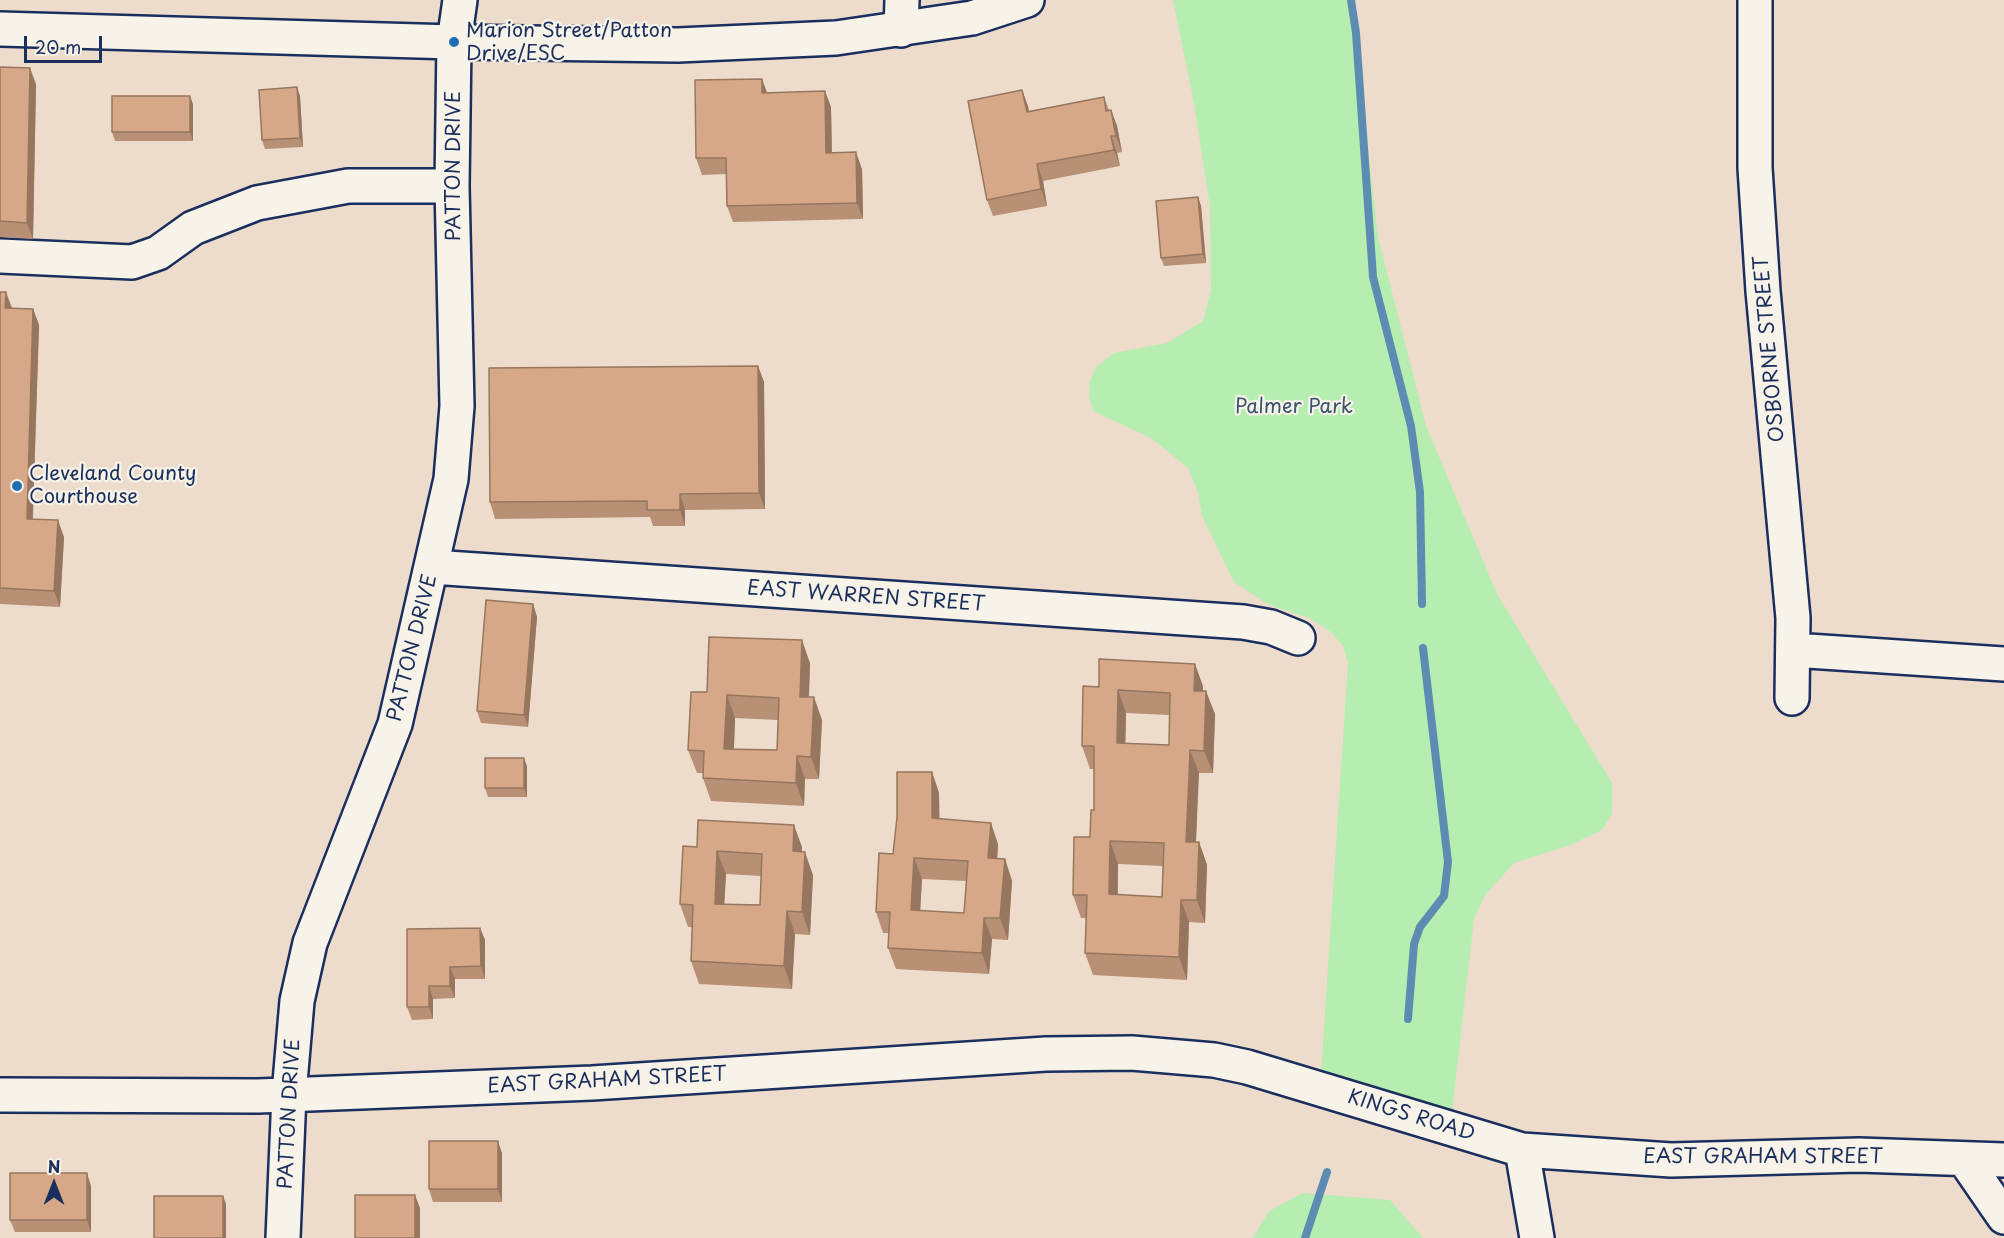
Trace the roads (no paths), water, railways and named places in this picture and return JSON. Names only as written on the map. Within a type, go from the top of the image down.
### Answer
[{"type":"street","name":"PATTON DRIVE","points":[[283,1238],[289,1094],[297,1001],[310,943],[395,724],[451,479],[457,406],[452,186],[454,42],[460,0]]},
{"type":"street","points":[[0,29],[454,42],[678,45],[836,39],[902,15],[972,18],[1027,0]]},
{"type":"street","name":"OSBORNE STREET","points":[[1755,0],[1755,168],[1791,595],[1792,698]]},
{"type":"street","points":[[0,256],[132,262],[158,253],[193,228],[256,202],[348,186],[452,186]]},
{"type":"street","name":"EAST WARREN STREET","points":[[432,567],[1243,622],[1271,627],[1298,638]]},
{"type":"street","points":[[1793,650],[2004,664]]},
{"type":"street","name":"EAST GRAHAM STREET","points":[[0,1095],[199,1098],[592,1083],[1046,1054],[1132,1053],[1214,1060]]},
{"type":"street","name":"KINGS ROAD","points":[[1214,1060],[1320,1088],[1450,1130],[1522,1150]]},
{"type":"street","points":[[1522,1150],[1537,1238]]},
{"type":"street","name":"EAST GRAHAM STREET","points":[[1522,1150],[1671,1160],[1859,1155],[2004,1160]]},
{"type":"street","points":[[1964,1159],[2004,1217]]},
{"type":"waterway","points":[[1351,0],[1356,33],[1373,277],[1411,426],[1420,492],[1422,604]]},
{"type":"waterway","points":[[1408,1019],[1414,944],[1420,927],[1444,896],[1448,862],[1423,648]]},
{"type":"waterway","points":[[1305,1238],[1327,1172]]},
{"type":"place","name":"Marion Street/Patton Drive/ESC","points":[[454,42]]},
{"type":"place","name":"Cleveland County Courthouse","points":[[17,486]]},
{"type":"park label","name":"Palmer Park","points":[[1294,407]]}]
